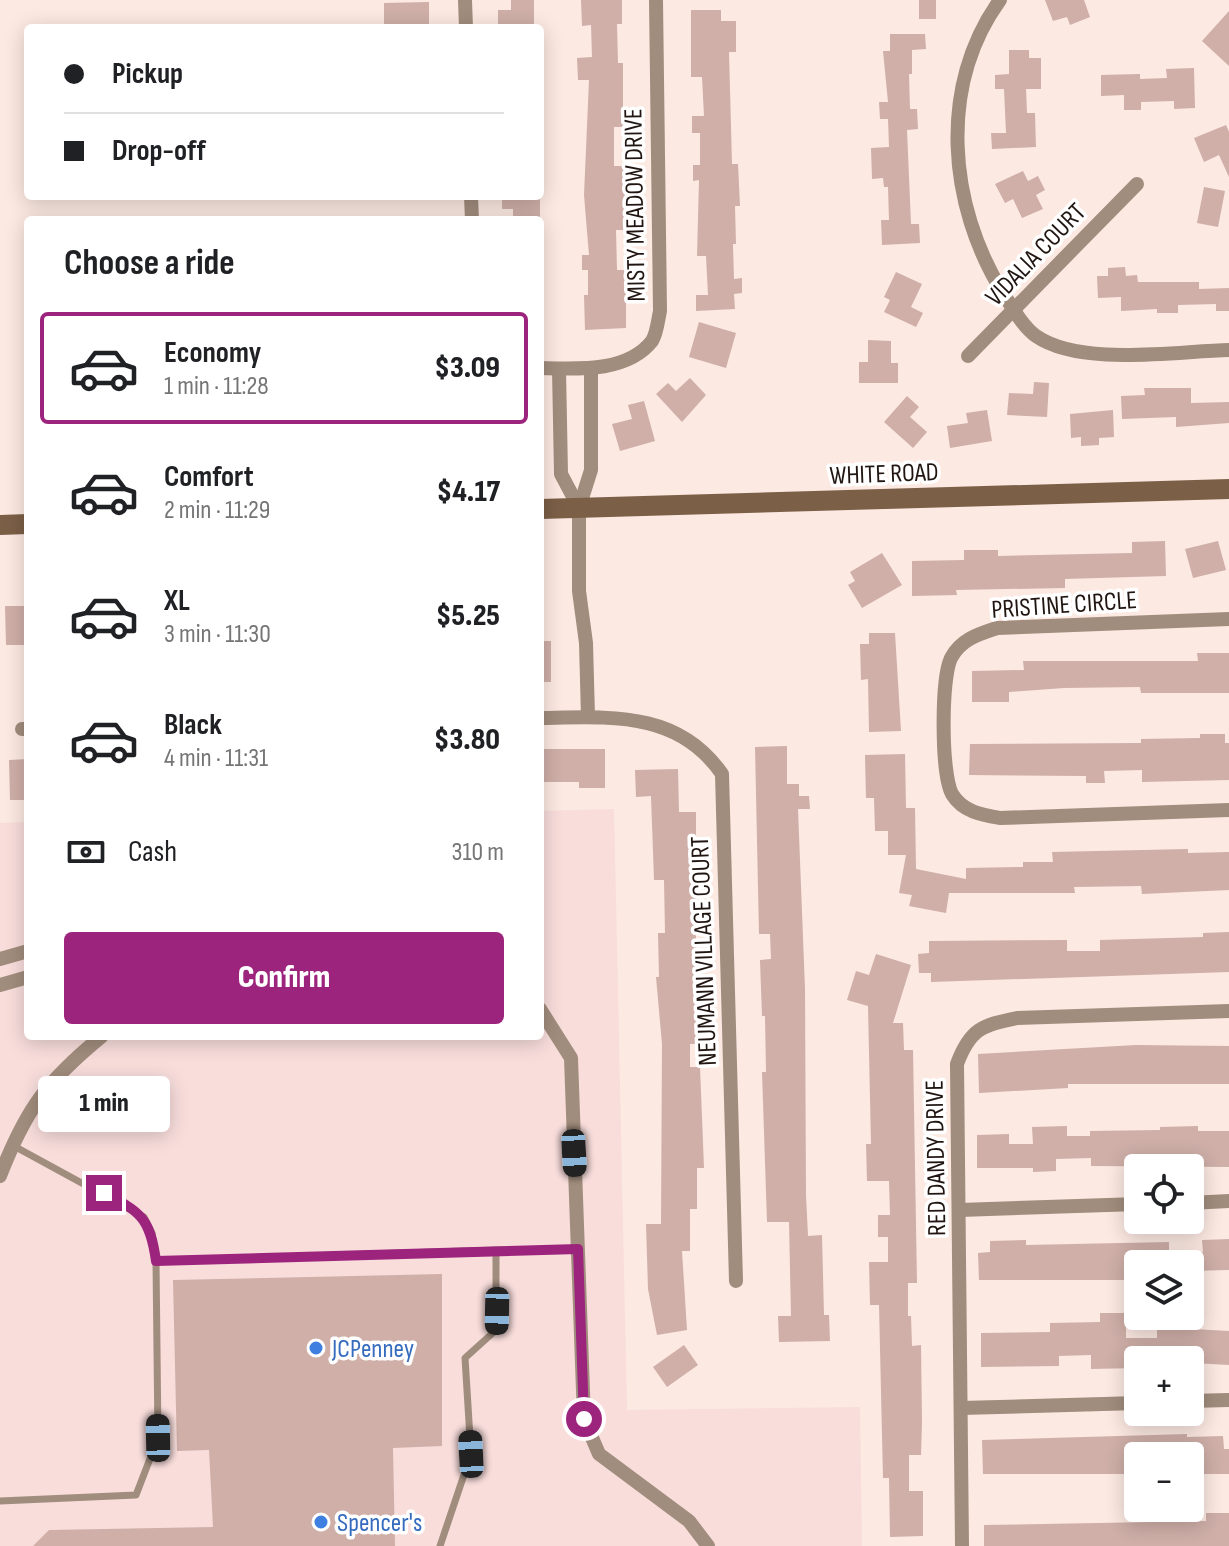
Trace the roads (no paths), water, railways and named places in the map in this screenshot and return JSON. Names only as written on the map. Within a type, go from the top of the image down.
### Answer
[{"type":"street","points":[[465,0],[466,24]]},
{"type":"street","name":"MISTY MEADOW DRIVE","points":[[544,368],[591,368],[633,358],[653,339],[660,311],[656,0]]},
{"type":"street","points":[[1000,0],[981,26],[961,83],[956,149],[965,202],[985,264],[1014,310],[1035,336],[1066,349],[1098,354],[1229,350]]},
{"type":"street","name":"VIDALIA COURT","points":[[968,356],[1137,184]]},
{"type":"street","points":[[544,718],[588,717],[586,643],[579,591],[579,508],[591,470],[591,368]]},
{"type":"street","points":[[559,369],[561,474],[579,508]]},
{"type":"street","name":"WHITE ROAD","points":[[544,509],[1229,489]]},
{"type":"street","points":[[0,525],[24,524]]},
{"type":"street","name":"PRISTINE CIRCLE","points":[[1229,619],[997,628],[971,636],[952,655],[945,676],[946,774],[953,795],[972,813],[1000,818],[1229,810]]},
{"type":"street","name":"NEUMANN VILLAGE COURT","points":[[588,717],[637,718],[658,724],[711,758],[722,774],[736,1281]]},
{"type":"street","points":[[0,959],[24,952]]},
{"type":"street","points":[[0,985],[24,978]]},
{"type":"street","name":"RED DANDY DRIVE","points":[[962,1546],[957,1064],[966,1039],[989,1024],[1017,1018],[1229,1011]]},
{"type":"street","points":[[544,1015],[571,1058],[584,1419],[599,1454],[689,1521],[708,1546]]},
{"type":"street","points":[[0,1176],[12,1145],[47,1083],[97,1040]]},
{"type":"street","points":[[1204,1202],[1229,1201]]},
{"type":"street","points":[[960,1210],[1124,1204]]},
{"type":"street","points":[[1204,1401],[1229,1400]]},
{"type":"street","points":[[961,1408],[1124,1403]]},
{"type":"lane","points":[[0,1501],[136,1495],[158,1438],[156,1261],[152,1233],[144,1217],[12,1145]]},
{"type":"lane","points":[[156,1261],[578,1249]]},
{"type":"lane","points":[[440,1546],[471,1454],[465,1358],[496,1330],[496,1250]]},
{"type":"place","name":"JCPenney","points":[[316,1348]]},
{"type":"place","name":"Spencer's","points":[[321,1522]]}]
